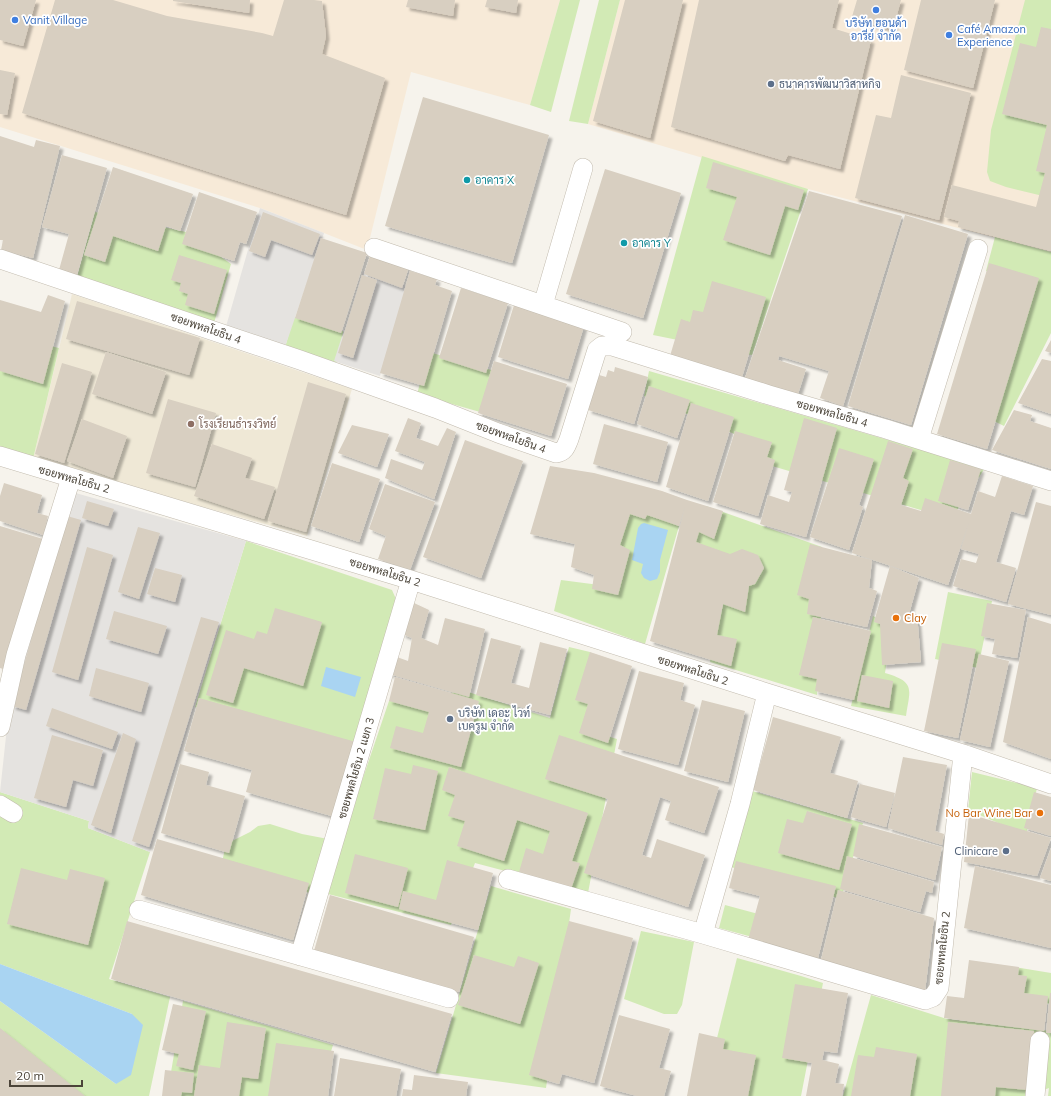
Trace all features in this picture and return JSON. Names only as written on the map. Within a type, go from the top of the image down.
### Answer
[{"type":"street","points":[[543,305],[583,168]]},
{"type":"street","points":[[374,248],[613,329],[602,346]]},
{"type":"street","points":[[919,439],[978,249]]},
{"type":"street","name":"ซอยพหลโยธิน 4","points":[[0,259],[300,360],[556,453],[561,452],[565,448],[597,350],[602,346],[612,346],[769,395],[919,439],[1051,481]]},
{"type":"street","name":"ซอยพหลโยธิน 2","points":[[0,456],[411,580],[963,754],[1051,784]]},
{"type":"street","points":[[0,727],[16,655],[71,478]]},
{"type":"street","name":"ซอยพหลโยธิน 2 แยก 3","points":[[300,956],[411,580]]},
{"type":"street","points":[[703,934],[740,804],[767,693]]},
{"type":"street","name":"ซอยพหลโยธิน 2","points":[[508,879],[703,934],[925,1000],[933,997],[939,988],[963,754]]},
{"type":"street","points":[[139,910],[449,998]]},
{"type":"street","points":[[1035,1096],[1040,1041]]},
{"type":"shaded area","points":[[0,0],[560,0],[530,105],[411,72],[367,250],[263,209],[0,127]]},
{"type":"shaded area","points":[[620,0],[1051,0],[1051,252],[808,189],[588,124]]},
{"type":"shaded area","points":[[260,208],[324,233],[285,347],[225,330]]},
{"type":"shaded area","points":[[363,271],[409,286],[380,376],[334,361]]},
{"type":"shaded area","name":"โรงเรียนธำรงวิทย์","points":[[72,294],[352,389],[307,536],[33,459]]},
{"type":"shaded area","points":[[72,492],[246,541],[150,852],[88,828],[89,821],[0,792],[8,718]]},
{"type":"green space","points":[[560,0],[580,0],[551,112],[530,105]]},
{"type":"green space","points":[[599,0],[620,0],[588,124],[569,121]]},
{"type":"green space","points":[[1025,0],[1051,0],[1051,171],[1043,196],[1006,187],[990,181],[987,172],[991,130]]},
{"type":"green space","points":[[702,156],[808,189],[752,355],[653,335]]},
{"type":"green space","points":[[95,212],[186,232],[231,264],[214,323],[77,277]]},
{"type":"green space","points":[[995,237],[1051,252],[1051,333],[1004,426],[988,418],[1031,285],[986,271]]},
{"type":"green space","points":[[294,317],[345,332],[336,363],[285,347]]},
{"type":"green space","points":[[0,335],[59,348],[33,459],[0,447]]},
{"type":"green space","points":[[429,352],[498,372],[487,414],[417,394]]},
{"type":"green space","points":[[649,371],[985,468],[951,519],[762,463],[763,446],[644,396]]},
{"type":"green space","points":[[629,505],[679,526],[645,644],[554,611],[561,580],[607,586]]},
{"type":"green space","points":[[706,506],[822,547],[817,695],[710,662],[723,604],[692,547]]},
{"type":"green space","points":[[246,541],[392,590],[396,599],[353,748],[195,707]]},
{"type":"green space","points":[[948,592],[992,601],[978,668],[935,659]]},
{"type":"green space","points":[[873,616],[892,626],[885,673],[902,680],[909,688],[906,716],[851,706]]},
{"type":"green space","points":[[569,647],[590,652],[605,676],[590,731],[617,739],[588,893],[475,863],[451,925],[324,893],[389,701],[465,691],[550,718]]},
{"type":"green space","points":[[972,772],[1037,788],[1026,835],[968,810]]},
{"type":"green space","points":[[752,791],[863,823],[841,899],[731,867]]},
{"type":"green space","points":[[0,792],[89,821],[88,828],[150,852],[109,979],[170,997],[149,1096],[71,1096],[0,1064],[0,1001],[116,1084],[132,1014],[0,964]]},
{"type":"green space","points":[[270,824],[302,834],[328,839],[313,894],[221,867],[226,844],[250,832],[258,826]]},
{"type":"green space","points":[[491,886],[571,909],[546,1088],[436,1073]]},
{"type":"green space","points":[[725,905],[762,915],[756,938],[719,928]]},
{"type":"green space","points":[[641,931],[694,942],[682,1005],[677,1014],[664,1014],[624,999]]},
{"type":"green space","points":[[737,958],[823,983],[801,1096],[739,1096],[713,1054]]},
{"type":"green space","points":[[1014,967],[1051,973],[1051,1004],[1009,997]]},
{"type":"green space","points":[[871,995],[947,1019],[1051,1031],[1051,1096],[1048,1096],[1049,1088],[1027,1096],[843,1096]]},
{"type":"green space","points":[[183,1001],[333,1045],[317,1096],[167,1096]]},
{"type":"water","points":[[644,523],[668,530],[660,560],[660,572],[657,579],[650,581],[644,578],[641,573],[643,564],[632,560],[638,528]]},
{"type":"water","points":[[326,667],[361,677],[355,697],[321,686]]},
{"type":"water","points":[[0,964],[132,1014],[143,1025],[131,1075],[116,1084],[0,1001]]},
{"type":"building","name":"Vanit Village","points":[[0,0],[36,0],[23,46],[0,40]]},
{"type":"building","points":[[55,0],[113,0],[167,16],[273,36],[284,0],[322,1],[326,36],[322,54],[385,78],[346,215],[22,113]]},
{"type":"building","points":[[250,0],[249,13],[173,1]]},
{"type":"building","points":[[408,0],[455,0],[453,16],[406,7]]},
{"type":"building","points":[[487,0],[518,0],[516,13],[485,7]]},
{"type":"building","points":[[625,0],[683,0],[650,138],[593,121]]},
{"type":"building","name":"ธนาคารพัฒนาวิสาหกิจ","points":[[699,0],[839,0],[832,28],[871,40],[840,169],[788,155],[785,161],[671,127]]},
{"type":"building","name":"บริษัท ฮอนด้า อารีย์ จำกัด","points":[[857,0],[901,0],[893,29],[851,20]]},
{"type":"building","name":"Café Amazon Experience","points":[[921,0],[995,0],[973,88],[904,70]]},
{"type":"building","points":[[1041,27],[1051,29],[1051,251],[958,227],[959,221],[944,217],[952,185],[1036,207],[1045,173],[1036,171],[1047,125],[1002,114],[1020,43],[1036,47]]},
{"type":"building","points":[[0,70],[15,73],[7,115],[0,114]]},
{"type":"building","points":[[901,75],[971,93],[939,220],[855,198],[876,115],[891,118]]},
{"type":"building","name":"อาคาร X","points":[[423,97],[549,135],[512,263],[385,226]]},
{"type":"building","points":[[0,136],[34,147],[36,140],[60,146],[33,258],[1,250],[3,240],[0,240]]},
{"type":"building","points":[[62,155],[107,168],[77,275],[59,270],[69,234],[42,227]]},
{"type":"building","points":[[713,162],[804,190],[798,210],[785,206],[770,255],[723,240],[737,197],[706,188]]},
{"type":"building","points":[[113,167],[193,194],[180,231],[166,226],[158,251],[113,236],[105,262],[84,255]]},
{"type":"building","name":"อาคาร Y","points":[[605,169],[681,193],[643,318],[566,294]]},
{"type":"building","points":[[809,191],[902,216],[843,406],[820,398],[829,371],[779,356],[778,360],[806,369],[798,394],[745,378]]},
{"type":"building","points":[[199,192],[257,212],[246,244],[240,242],[234,261],[182,244]]},
{"type":"building","points":[[263,212],[320,234],[312,255],[271,240],[265,257],[249,251]]},
{"type":"building","points":[[905,215],[968,234],[911,425],[848,406]]},
{"type":"building","points":[[321,238],[367,253],[341,333],[295,318]]},
{"type":"building","points":[[371,253],[409,267],[402,288],[364,274]]},
{"type":"building","points":[[179,255],[227,270],[214,314],[185,305],[188,294],[179,291],[181,283],[171,280]]},
{"type":"building","points":[[989,263],[1039,278],[987,449],[937,434]]},
{"type":"building","points":[[410,271],[437,279],[435,285],[452,291],[424,386],[380,373]]},
{"type":"building","points":[[362,275],[377,280],[353,358],[338,353]]},
{"type":"building","points":[[712,281],[766,297],[742,377],[670,356],[681,319],[690,322],[693,310],[703,312]]},
{"type":"building","points":[[461,288],[508,303],[486,373],[439,358]]},
{"type":"building","points":[[48,295],[65,301],[43,384],[0,371],[0,300],[41,312]]},
{"type":"building","points":[[77,301],[200,338],[189,375],[66,339]]},
{"type":"building","points":[[514,305],[584,326],[568,379],[498,357]]},
{"type":"building","points":[[1051,340],[1051,353],[1045,351]]},
{"type":"building","points":[[106,352],[166,372],[152,414],[92,394]]},
{"type":"building","points":[[1042,359],[1051,361],[1051,414],[1018,403]]},
{"type":"building","points":[[494,361],[567,384],[551,436],[478,413]]},
{"type":"building","points":[[62,363],[92,372],[64,463],[35,454]]},
{"type":"building","points":[[615,367],[648,377],[634,424],[588,410],[599,375],[606,377],[608,370],[614,372]]},
{"type":"building","points":[[308,382],[346,394],[306,532],[268,521]]},
{"type":"building","points":[[649,386],[690,400],[677,438],[637,424]]},
{"type":"building","points":[[168,399],[216,413],[195,487],[146,473]]},
{"type":"building","points":[[691,403],[734,417],[708,501],[666,487]]},
{"type":"building","points":[[1014,410],[1032,415],[1030,421],[1051,428],[1051,469],[992,450]]},
{"type":"building","points":[[408,418],[421,423],[416,438],[438,446],[447,428],[456,432],[434,499],[385,478],[391,459],[422,470],[425,462],[395,451]]},
{"type":"building","points":[[804,418],[837,428],[806,537],[760,524],[768,495],[789,502],[792,492],[784,490]]},
{"type":"building","points":[[82,419],[127,436],[113,478],[67,461]]},
{"type":"building","points":[[604,424],[668,442],[657,482],[593,464]]},
{"type":"building","points":[[352,425],[389,434],[377,467],[338,453]]},
{"type":"building","points":[[735,431],[772,442],[767,457],[775,460],[758,516],[713,502]]},
{"type":"building","points":[[465,440],[523,461],[481,578],[423,557]]},
{"type":"building","points":[[888,441],[913,449],[903,478],[909,481],[901,505],[921,511],[925,498],[971,514],[978,491],[995,497],[1002,476],[1033,486],[1024,515],[1011,511],[996,562],[1016,568],[1006,602],[953,586],[961,559],[976,563],[979,554],[961,549],[969,522],[948,585],[852,553]]},
{"type":"building","points":[[212,444],[252,458],[245,478],[275,487],[264,519],[194,496]]},
{"type":"building","points":[[839,448],[874,459],[859,505],[863,507],[849,550],[810,537]]},
{"type":"building","points":[[950,460],[981,469],[968,510],[938,501]]},
{"type":"building","points":[[332,463],[380,479],[359,542],[311,526]]},
{"type":"building","points":[[550,466],[594,473],[662,491],[723,511],[714,539],[699,532],[696,542],[730,554],[742,549],[758,555],[764,568],[755,584],[749,586],[745,612],[723,604],[717,635],[737,639],[731,666],[650,641],[685,507],[679,526],[647,515],[645,519],[630,514],[620,545],[630,550],[618,595],[592,589],[594,575],[571,567],[575,544],[530,534]]},
{"type":"building","points":[[4,483],[42,495],[37,513],[48,516],[43,535],[0,521],[0,496]]},
{"type":"building","points":[[385,484],[435,502],[410,570],[378,559],[386,536],[369,529]]},
{"type":"building","points":[[87,501],[114,509],[108,526],[82,518]]},
{"type":"building","points":[[1036,502],[1051,506],[1051,615],[1008,604]]},
{"type":"building","points":[[67,516],[81,520],[26,710],[12,706]]},
{"type":"building","points":[[0,526],[43,539],[3,669],[0,668]]},
{"type":"building","points":[[138,527],[160,533],[139,599],[118,592]]},
{"type":"building","points":[[810,544],[872,560],[869,588],[877,591],[867,627],[807,614],[809,599],[797,595]]},
{"type":"building","points":[[87,547],[113,555],[78,680],[52,672]]},
{"type":"building","name":"Clay","points":[[890,566],[919,578],[909,614],[917,614],[921,662],[882,665],[880,624],[874,622]]},
{"type":"building","points":[[155,568],[182,575],[175,602],[147,594]]},
{"type":"building","points":[[414,603],[429,610],[421,638],[438,645],[445,618],[485,629],[469,697],[389,674],[394,656],[408,661],[412,638],[402,634]]},
{"type":"building","points":[[987,603],[1026,610],[1017,658],[992,654],[995,639],[981,636]]},
{"type":"building","points":[[275,608],[322,622],[303,686],[244,668],[233,703],[206,695],[226,630],[254,639],[257,631],[267,634]]},
{"type":"building","points":[[114,611],[167,626],[158,654],[106,639]]},
{"type":"building","points":[[201,617],[219,622],[149,847],[132,841]]},
{"type":"building","points":[[813,617],[871,631],[854,700],[815,691],[817,679],[799,675]]},
{"type":"building","points":[[1028,617],[1051,624],[1051,759],[1003,742]]},
{"type":"building","points":[[491,638],[521,646],[511,683],[529,688],[540,642],[567,649],[550,715],[476,695]]},
{"type":"building","points":[[942,643],[976,649],[958,738],[924,731]]},
{"type":"building","points":[[590,652],[632,666],[608,743],[579,733],[588,704],[575,700]]},
{"type":"building","points":[[979,654],[1009,661],[990,747],[960,740]]},
{"type":"building","points":[[96,668],[149,683],[141,712],[89,696]]},
{"type":"building","points":[[639,671],[684,683],[680,700],[695,705],[678,765],[618,749]]},
{"type":"building","points":[[862,675],[893,681],[889,708],[857,701]]},
{"type":"building","name":"บริษัท เดอะ ไวท์ เบครูม จำกัด","points":[[395,677],[479,701],[461,767],[390,748],[396,726],[423,733],[429,712],[389,701]]},
{"type":"building","points":[[199,698],[356,742],[335,817],[246,792],[252,770],[184,751]]},
{"type":"building","points":[[702,700],[745,711],[728,782],[684,771]]},
{"type":"building","points":[[52,708],[118,732],[112,749],[46,726]]},
{"type":"building","points":[[773,717],[841,737],[830,773],[858,781],[847,818],[753,790]]},
{"type":"building","points":[[123,733],[136,739],[111,833],[91,825]]},
{"type":"building","points":[[52,735],[103,750],[93,786],[73,780],[66,807],[34,798]]},
{"type":"building","points":[[559,735],[719,787],[704,833],[665,820],[671,801],[660,797],[642,855],[651,858],[657,839],[705,855],[688,907],[584,873],[608,799],[545,779]]},
{"type":"building","points":[[903,757],[947,765],[935,831],[944,834],[942,845],[888,828]]},
{"type":"building","points":[[180,764],[209,772],[206,785],[245,796],[229,853],[161,833]]},
{"type":"building","points":[[413,765],[438,771],[425,830],[373,819],[385,768],[411,774]]},
{"type":"building","points":[[449,767],[588,813],[572,861],[580,863],[571,889],[519,872],[526,848],[543,854],[550,831],[517,820],[504,861],[457,846],[465,821],[448,816],[455,795],[442,790]]},
{"type":"building","points":[[860,784],[895,793],[886,827],[851,817]]},
{"type":"building","name":"No Bar Wine Bar","points":[[1034,792],[1051,797],[1051,836],[1024,828]]},
{"type":"building","points":[[807,811],[852,824],[839,870],[778,853],[787,819],[803,823]]},
{"type":"building","name":"Clinicare","points":[[969,814],[1051,838],[1037,876],[964,862]]},
{"type":"building","points":[[859,824],[942,847],[935,880],[853,856]]},
{"type":"building","points":[[157,839],[309,883],[293,940],[141,895]]},
{"type":"building","points":[[1051,848],[1051,881],[1040,878]]},
{"type":"building","points":[[355,854],[408,868],[398,907],[345,893]]},
{"type":"building","points":[[847,856],[934,882],[932,893],[926,891],[920,912],[840,889]]},
{"type":"building","points":[[447,860],[493,873],[478,930],[399,909],[403,891],[436,900]]},
{"type":"building","points":[[736,861],[836,886],[818,958],[748,940],[760,896],[729,888]]},
{"type":"building","points":[[975,866],[1051,885],[1051,948],[964,928]]},
{"type":"building","points":[[21,868],[67,880],[70,869],[105,878],[88,945],[7,924]]},
{"type":"building","points":[[838,890],[934,918],[925,991],[821,960]]},
{"type":"building","points":[[330,895],[474,937],[459,992],[314,951]]},
{"type":"building","points":[[127,921],[452,1014],[435,1072],[111,979]]},
{"type":"building","points":[[569,921],[633,938],[594,1083],[562,1074],[559,1084],[529,1075]]},
{"type":"building","points":[[474,955],[514,967],[518,956],[539,963],[520,1024],[458,1005]]},
{"type":"building","points":[[969,960],[1019,967],[1018,975],[1027,976],[1024,993],[1048,996],[1044,1031],[944,1018],[947,996],[964,998]]},
{"type":"building","points":[[795,984],[848,993],[837,1053],[824,1051],[822,1060],[839,1064],[835,1083],[844,1084],[842,1096],[806,1096],[812,1063],[782,1058]]},
{"type":"building","points":[[1050,993],[1051,1033],[1046,1033]]},
{"type":"building","points":[[173,1004],[206,1011],[193,1070],[176,1066],[179,1054],[162,1050]]},
{"type":"building","points":[[619,1015],[670,1029],[659,1068],[671,1071],[664,1096],[637,1096],[600,1086]]},
{"type":"building","points":[[227,1022],[266,1028],[258,1079],[242,1077],[239,1096],[194,1096],[199,1065],[220,1068]]},
{"type":"building","points":[[948,1022],[1034,1031],[1028,1090],[996,1087],[995,1096],[941,1096]]},
{"type":"building","points":[[0,1028],[85,1096],[0,1096]]},
{"type":"building","points":[[699,1033],[725,1039],[723,1049],[756,1055],[748,1096],[687,1096]]},
{"type":"building","points":[[276,1043],[334,1051],[328,1096],[268,1096]]},
{"type":"building","points":[[876,1047],[917,1054],[910,1096],[851,1096],[858,1055],[874,1057]]},
{"type":"building","points":[[340,1058],[401,1069],[396,1096],[334,1096]]},
{"type":"building","points":[[165,1070],[194,1073],[192,1093],[182,1092],[181,1096],[162,1096]]},
{"type":"building","points":[[414,1075],[468,1082],[466,1096],[402,1096],[403,1089],[412,1090]]},
{"type":"place","name":"บริษัท ฮอนด้า อารีย์ จำกัด","points":[[876,10]]},
{"type":"place","name":"Vanit Village","points":[[15,20]]},
{"type":"place","name":"Café Amazon Experience","points":[[949,35]]},
{"type":"place","name":"ธนาคารพัฒนาวิสาหกิจ","points":[[771,84]]},
{"type":"place","name":"อาคาร X","points":[[467,180]]},
{"type":"place","name":"อาคาร Y","points":[[624,243]]},
{"type":"place","name":"โรงเรียนธำรงวิทย์","points":[[191,424]]},
{"type":"place","name":"Clay","points":[[896,618]]},
{"type":"place","name":"บริษัท เดอะ ไวท์ เบครูม จำกัด","points":[[450,719]]},
{"type":"place","name":"No Bar Wine Bar","points":[[1040,813]]},
{"type":"place","name":"Clinicare","points":[[1006,851]]}]
